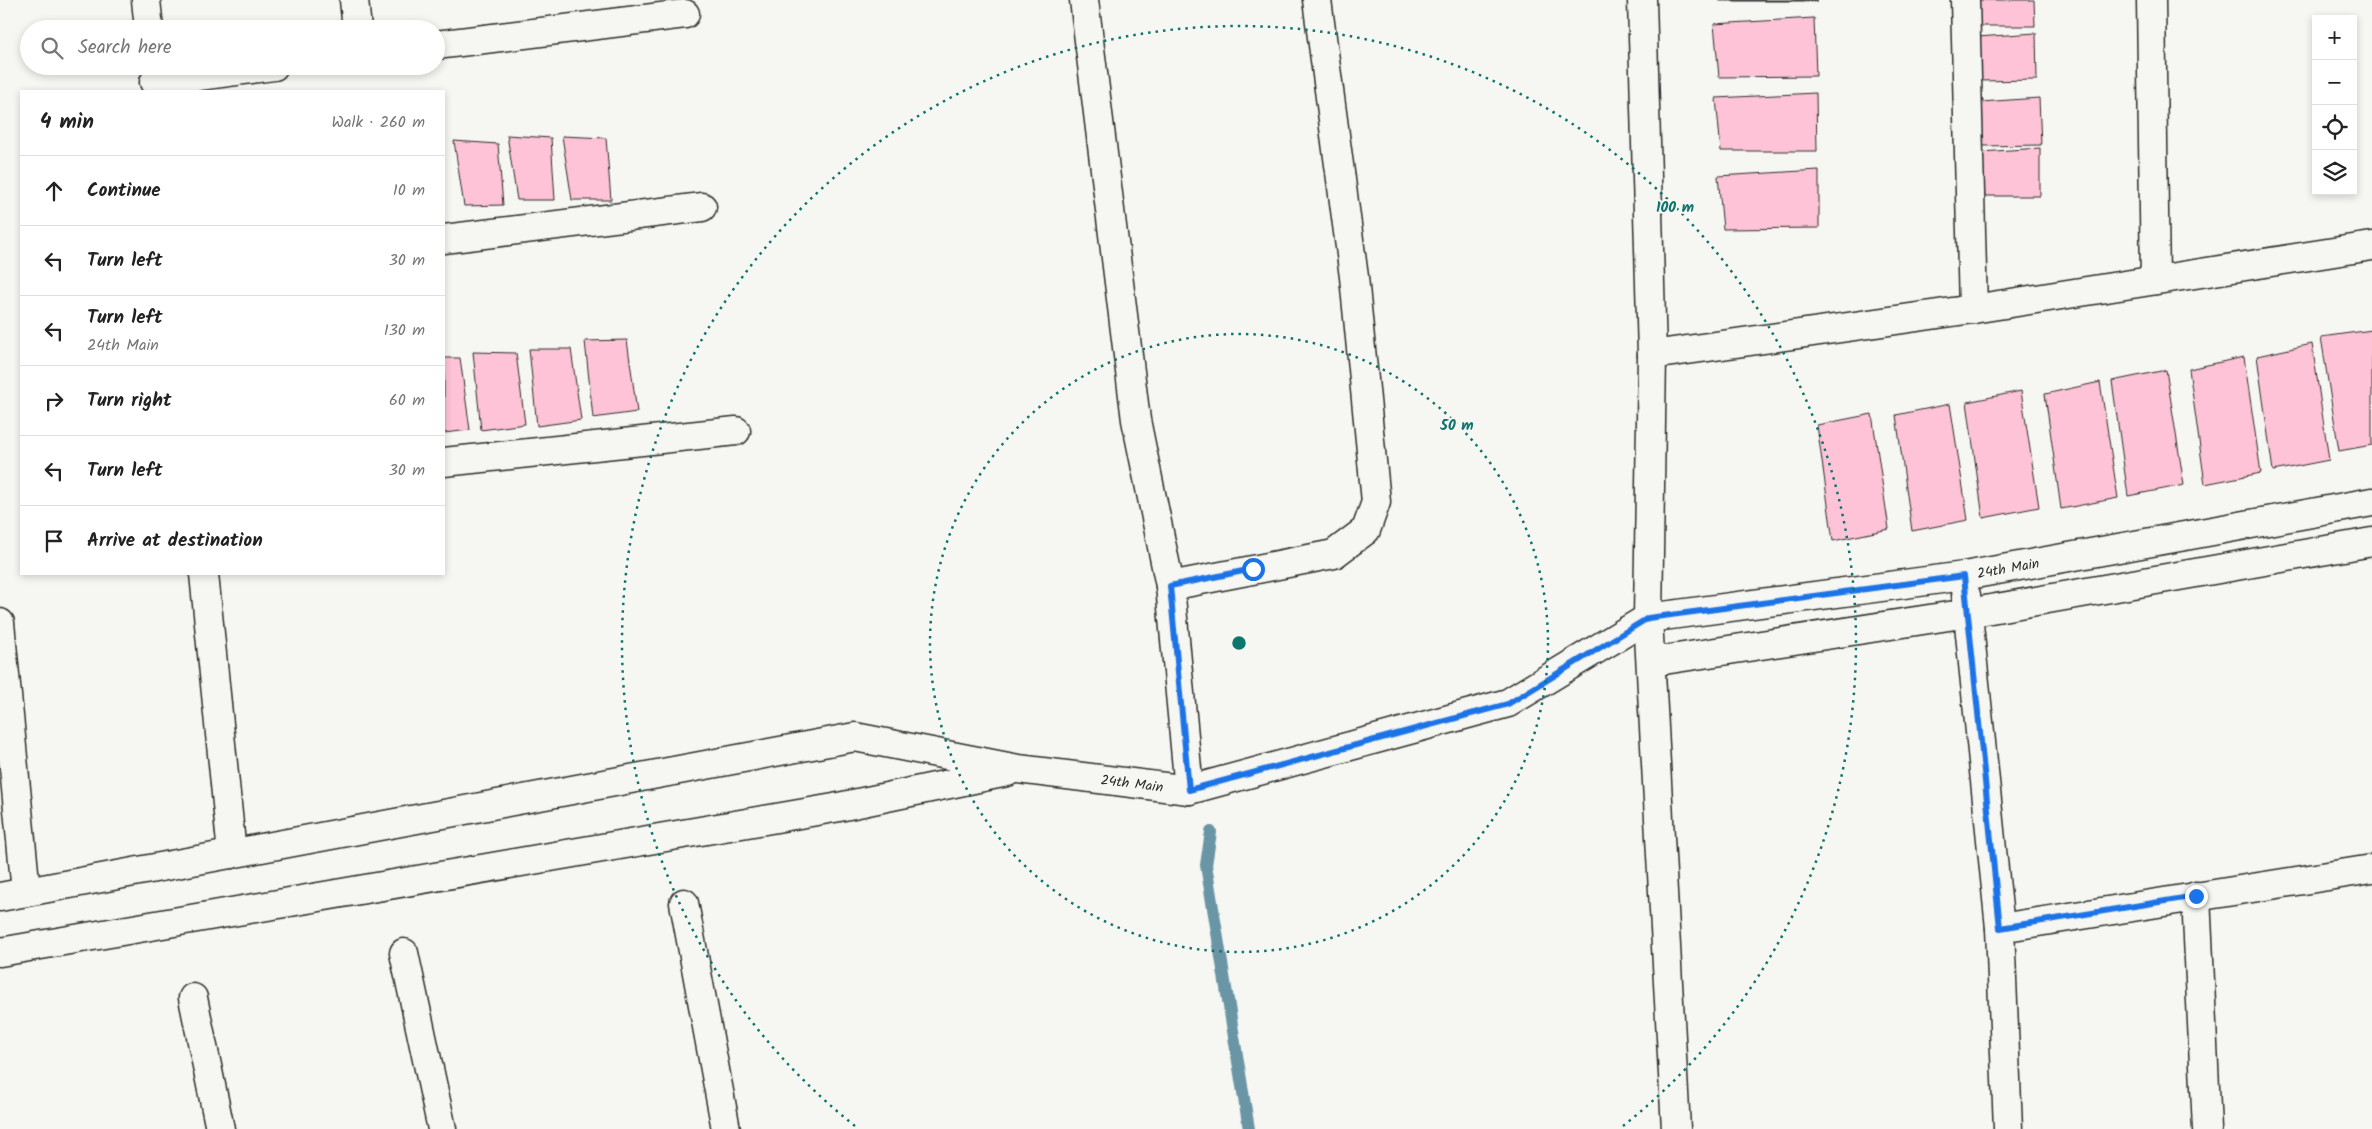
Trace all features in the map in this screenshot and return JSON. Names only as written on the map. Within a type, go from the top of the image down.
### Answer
[{"type":"street","points":[[146,0],[148,20]]},
{"type":"street","points":[[354,0],[357,20]]},
{"type":"street","points":[[1084,0],[1136,420],[1170,586],[1189,790]]},
{"type":"street","points":[[1170,586],[1334,554],[1366,530],[1376,502],[1354,277],[1317,0]]},
{"type":"street","points":[[1642,0],[1652,355],[1648,618],[1676,1129]]},
{"type":"street","points":[[1965,0],[1974,309]]},
{"type":"street","points":[[2151,0],[2155,280]]},
{"type":"street","points":[[445,44],[685,14]]},
{"type":"street","points":[[154,80],[197,75]]},
{"type":"street","points":[[445,239],[702,207]]},
{"type":"street","points":[[1652,355],[1974,309],[2372,246]]},
{"type":"street","points":[[445,462],[736,432]]},
{"type":"street","name":"24th Main","points":[[1018,770],[1189,790],[1508,704],[1648,618],[1964,576],[2372,502]]},
{"type":"street","points":[[1651,662],[1968,613],[2372,542]]},
{"type":"street","points":[[204,575],[232,854]]},
{"type":"street","points":[[1964,576],[2000,928],[2008,1129]]},
{"type":"street","points":[[0,623],[26,892]]},
{"type":"street","points":[[0,897],[855,737],[1018,770]]},
{"type":"street","points":[[0,952],[834,808],[1018,770]]},
{"type":"street","points":[[2000,928],[2372,869]]},
{"type":"street","points":[[2196,896],[2207,1129]]},
{"type":"street","points":[[684,903],[726,1129]]},
{"type":"street","points":[[404,953],[442,1129]]},
{"type":"street","points":[[193,998],[220,1129]]},
{"type":"building","points":[[1817,0],[1817,1],[1720,1]]},
{"type":"building","points":[[1976,0],[2034,0],[2035,26],[1977,26]]},
{"type":"building","points":[[1814,18],[1816,76],[1719,77],[1714,24]]},
{"type":"building","points":[[2036,33],[2037,80],[1978,81],[1977,37]]},
{"type":"building","points":[[1816,93],[1817,151],[1721,151],[1716,98]]},
{"type":"building","points":[[2039,98],[2041,145],[1982,146],[1981,102]]},
{"type":"building","points":[[507,135],[551,138],[555,200],[517,200]]},
{"type":"building","points":[[562,136],[606,138],[611,200],[572,200]]},
{"type":"building","points":[[454,141],[498,144],[503,205],[464,206]]},
{"type":"building","points":[[2040,148],[2040,196],[1982,196],[1981,152]]},
{"type":"building","points":[[1819,170],[1819,228],[1723,229],[1718,176]]},
{"type":"building","points":[[2372,330],[2372,445],[2339,451],[2321,337]]},
{"type":"building","points":[[627,340],[637,412],[593,418],[585,341]]},
{"type":"building","points":[[2312,344],[2329,460],[2273,471],[2257,356]]},
{"type":"building","points":[[529,349],[571,349],[581,420],[537,426]]},
{"type":"building","points":[[473,352],[516,353],[525,424],[481,430]]},
{"type":"building","points":[[2244,357],[2261,473],[2205,484],[2189,369]]},
{"type":"building","points":[[445,358],[460,358],[470,430],[445,433]]},
{"type":"building","points":[[2166,370],[2184,485],[2128,496],[2112,381]]},
{"type":"building","points":[[2100,382],[2118,498],[2061,509],[2045,394]]},
{"type":"building","points":[[2021,391],[2039,507],[1983,518],[1967,402]]},
{"type":"building","points":[[1950,404],[1968,520],[1912,531],[1896,415]]},
{"type":"building","points":[[1872,414],[1889,529],[1833,541],[1817,425]]},
{"type":"waterway","points":[[1211,832],[1206,865],[1249,1129]]},
{"type":"route","points":[[1253,569],[1170,586],[1189,790],[1508,704],[1648,618],[1964,576],[2000,928],[2196,896]]}]
